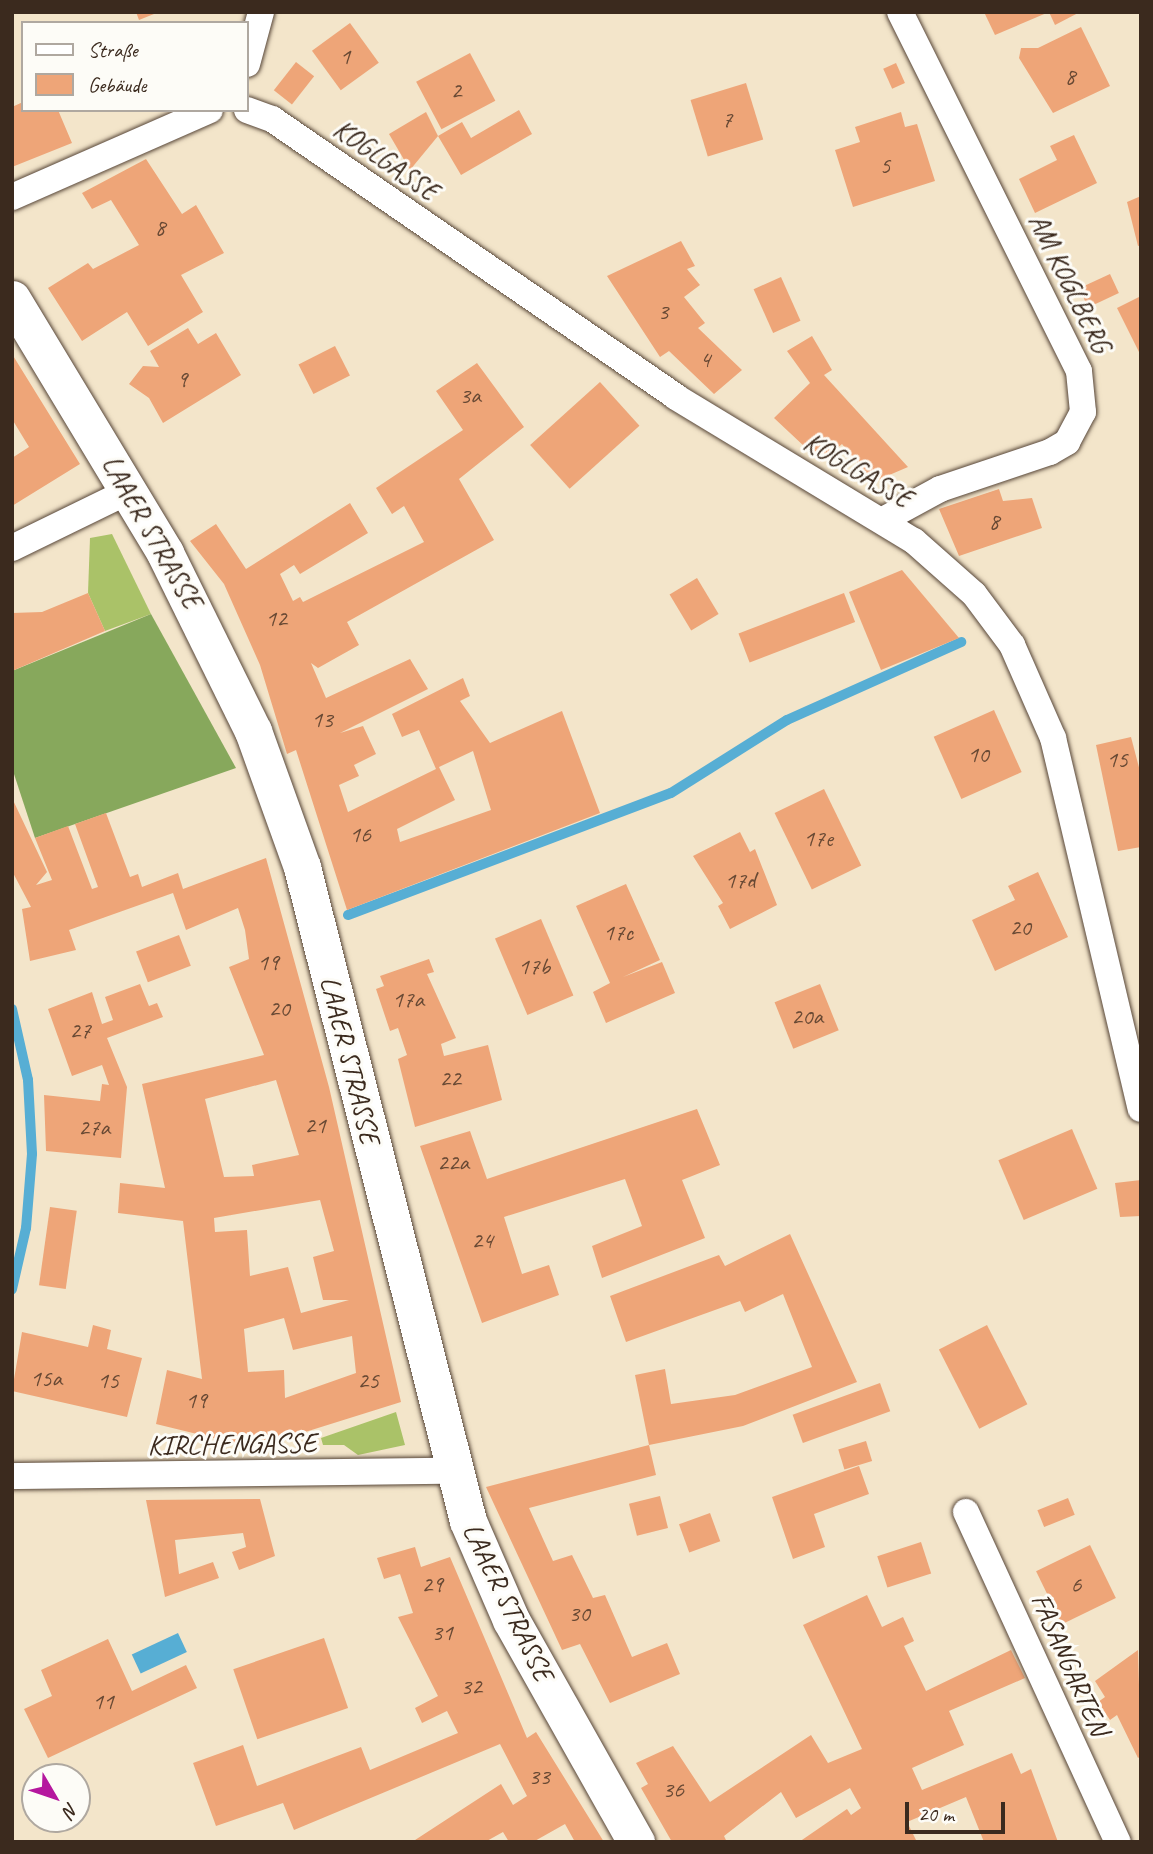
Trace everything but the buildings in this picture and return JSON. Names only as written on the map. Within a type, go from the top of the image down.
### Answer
[{"type":"street","points":[[248,60],[261,12]]},
{"type":"street","name":"AM KOGLBERG","points":[[883,520],[940,489],[1050,452],[1068,442],[1083,412],[1079,371],[900,12]]},
{"type":"street","name":"KOGLGASSE","points":[[248,110],[272,119],[676,397],[883,520],[974,594],[1012,645],[1037,696],[1063,772],[1141,1109]]},
{"type":"street","points":[[12,197],[205,112]]},
{"type":"street","name":"LAAER STRASSE","points":[[12,299],[129,491],[228,672],[276,790],[322,942],[452,1471],[511,1620],[636,1842]]},
{"type":"street","points":[[12,548],[129,491]]},
{"type":"street","name":"KIRCHENGASSE","points":[[12,1476],[452,1471]]},
{"type":"street","name":"FASANGARTEN","points":[[966,1512],[1118,1842]]},
{"type":"green space","points":[[112,534],[151,614],[105,631],[88,593],[90,538]]},
{"type":"green space","points":[[151,614],[236,768],[35,838],[12,768],[12,671]]},
{"type":"green space","points":[[396,1412],[405,1445],[358,1455],[344,1445],[323,1445],[321,1438]]},
{"type":"water","points":[[178,1633],[187,1652],[141,1674],[132,1655]]},
{"type":"waterway","points":[[348,915],[671,793],[787,720],[961,642]]},
{"type":"waterway","points":[[12,1009],[28,1080],[32,1154],[26,1228],[12,1289]]}]
